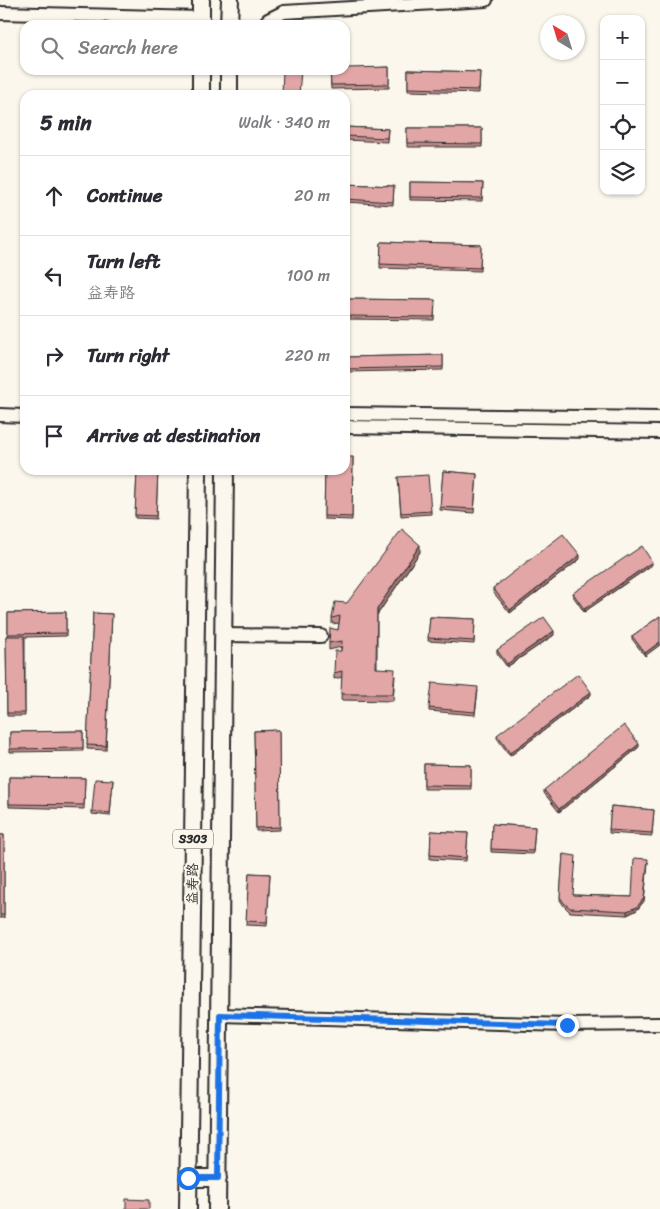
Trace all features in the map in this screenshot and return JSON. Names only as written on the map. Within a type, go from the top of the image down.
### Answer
[{"type":"main road","points":[[201,0],[201,20]]},
{"type":"main road","points":[[230,0],[230,20]]},
{"type":"main road","points":[[201,75],[201,90]]},
{"type":"main road","points":[[229,75],[229,90]]},
{"type":"main road","name":"益寿路","points":[[188,1209],[198,475]]},
{"type":"main road","name":"益寿路","points":[[217,1209],[225,475]]},
{"type":"main road","points":[[188,1178],[218,1178]]},
{"type":"street","points":[[268,20],[284,12],[486,0]]},
{"type":"street","points":[[0,13],[176,20]]},
{"type":"street","points":[[350,414],[660,418]]},
{"type":"street","points":[[0,415],[20,416]]},
{"type":"street","points":[[350,427],[660,432]]},
{"type":"street","points":[[223,635],[321,636]]},
{"type":"street","points":[[220,1015],[567,1025],[660,1024]]},
{"type":"building","points":[[389,67],[389,84],[331,85],[330,75],[350,75],[350,68]]},
{"type":"building","points":[[408,70],[480,72],[479,90],[408,88]]},
{"type":"building","points":[[283,75],[301,75],[299,90],[282,90]]},
{"type":"building","points":[[350,127],[388,129],[387,138],[350,136]]},
{"type":"building","points":[[407,128],[482,128],[482,144],[407,143]]},
{"type":"building","points":[[410,182],[483,183],[482,198],[410,197]]},
{"type":"building","points":[[350,184],[394,186],[393,202],[350,199]]},
{"type":"building","points":[[381,242],[481,245],[480,268],[380,264]]},
{"type":"building","points":[[350,299],[435,300],[434,317],[350,316]]},
{"type":"building","points":[[443,355],[443,367],[350,369],[350,357]]},
{"type":"building","points":[[350,457],[353,457],[352,517],[324,516],[325,475],[350,475]]},
{"type":"building","points":[[443,471],[477,474],[474,509],[440,507]]},
{"type":"building","points":[[137,475],[158,475],[156,516],[135,515]]},
{"type":"building","points":[[428,475],[431,511],[401,513],[398,477]]},
{"type":"building","points":[[402,529],[420,545],[377,609],[376,668],[395,669],[393,694],[341,694],[342,671],[334,673],[335,651],[341,651],[342,641],[329,643],[330,628],[338,630],[340,616],[332,618],[335,602],[347,603]]},
{"type":"building","points":[[563,534],[580,555],[510,610],[493,588]]},
{"type":"building","points":[[642,546],[652,562],[584,609],[573,593]]},
{"type":"building","points":[[66,612],[66,633],[8,634],[8,613]]},
{"type":"building","points":[[93,613],[112,614],[106,746],[87,745]]},
{"type":"building","points":[[660,616],[660,642],[645,653],[632,636]]},
{"type":"building","points":[[430,617],[475,619],[474,641],[428,638]]},
{"type":"building","points":[[544,617],[554,631],[507,664],[497,650]]},
{"type":"building","points":[[6,636],[24,636],[25,713],[7,713]]},
{"type":"building","points":[[578,674],[591,692],[510,753],[497,735]]},
{"type":"building","points":[[432,683],[478,687],[475,712],[429,708]]},
{"type":"building","points":[[624,725],[639,744],[559,809],[544,790]]},
{"type":"building","points":[[279,730],[280,827],[256,828],[254,731]]},
{"type":"building","points":[[83,731],[83,748],[10,749],[10,732]]},
{"type":"building","points":[[424,764],[471,765],[471,786],[424,785]]},
{"type":"building","points":[[9,777],[85,778],[84,805],[9,804]]},
{"type":"building","points":[[95,779],[113,780],[110,813],[92,811]]},
{"type":"building","points":[[611,806],[654,810],[652,833],[609,830]]},
{"type":"building","points":[[492,824],[535,827],[533,851],[491,849]]},
{"type":"building","points":[[431,831],[468,833],[466,858],[430,855]]},
{"type":"building","points":[[0,835],[4,835],[4,915],[0,915]]},
{"type":"building","points":[[563,854],[576,856],[573,895],[632,897],[634,858],[648,859],[644,898],[637,907],[627,911],[570,908],[560,897]]},
{"type":"building","points":[[249,873],[270,874],[267,922],[246,921]]},
{"type":"building","points":[[126,1199],[149,1200],[149,1209],[126,1209]]},
{"type":"route","points":[[188,1178],[218,1178],[220,1015],[567,1025]]}]
